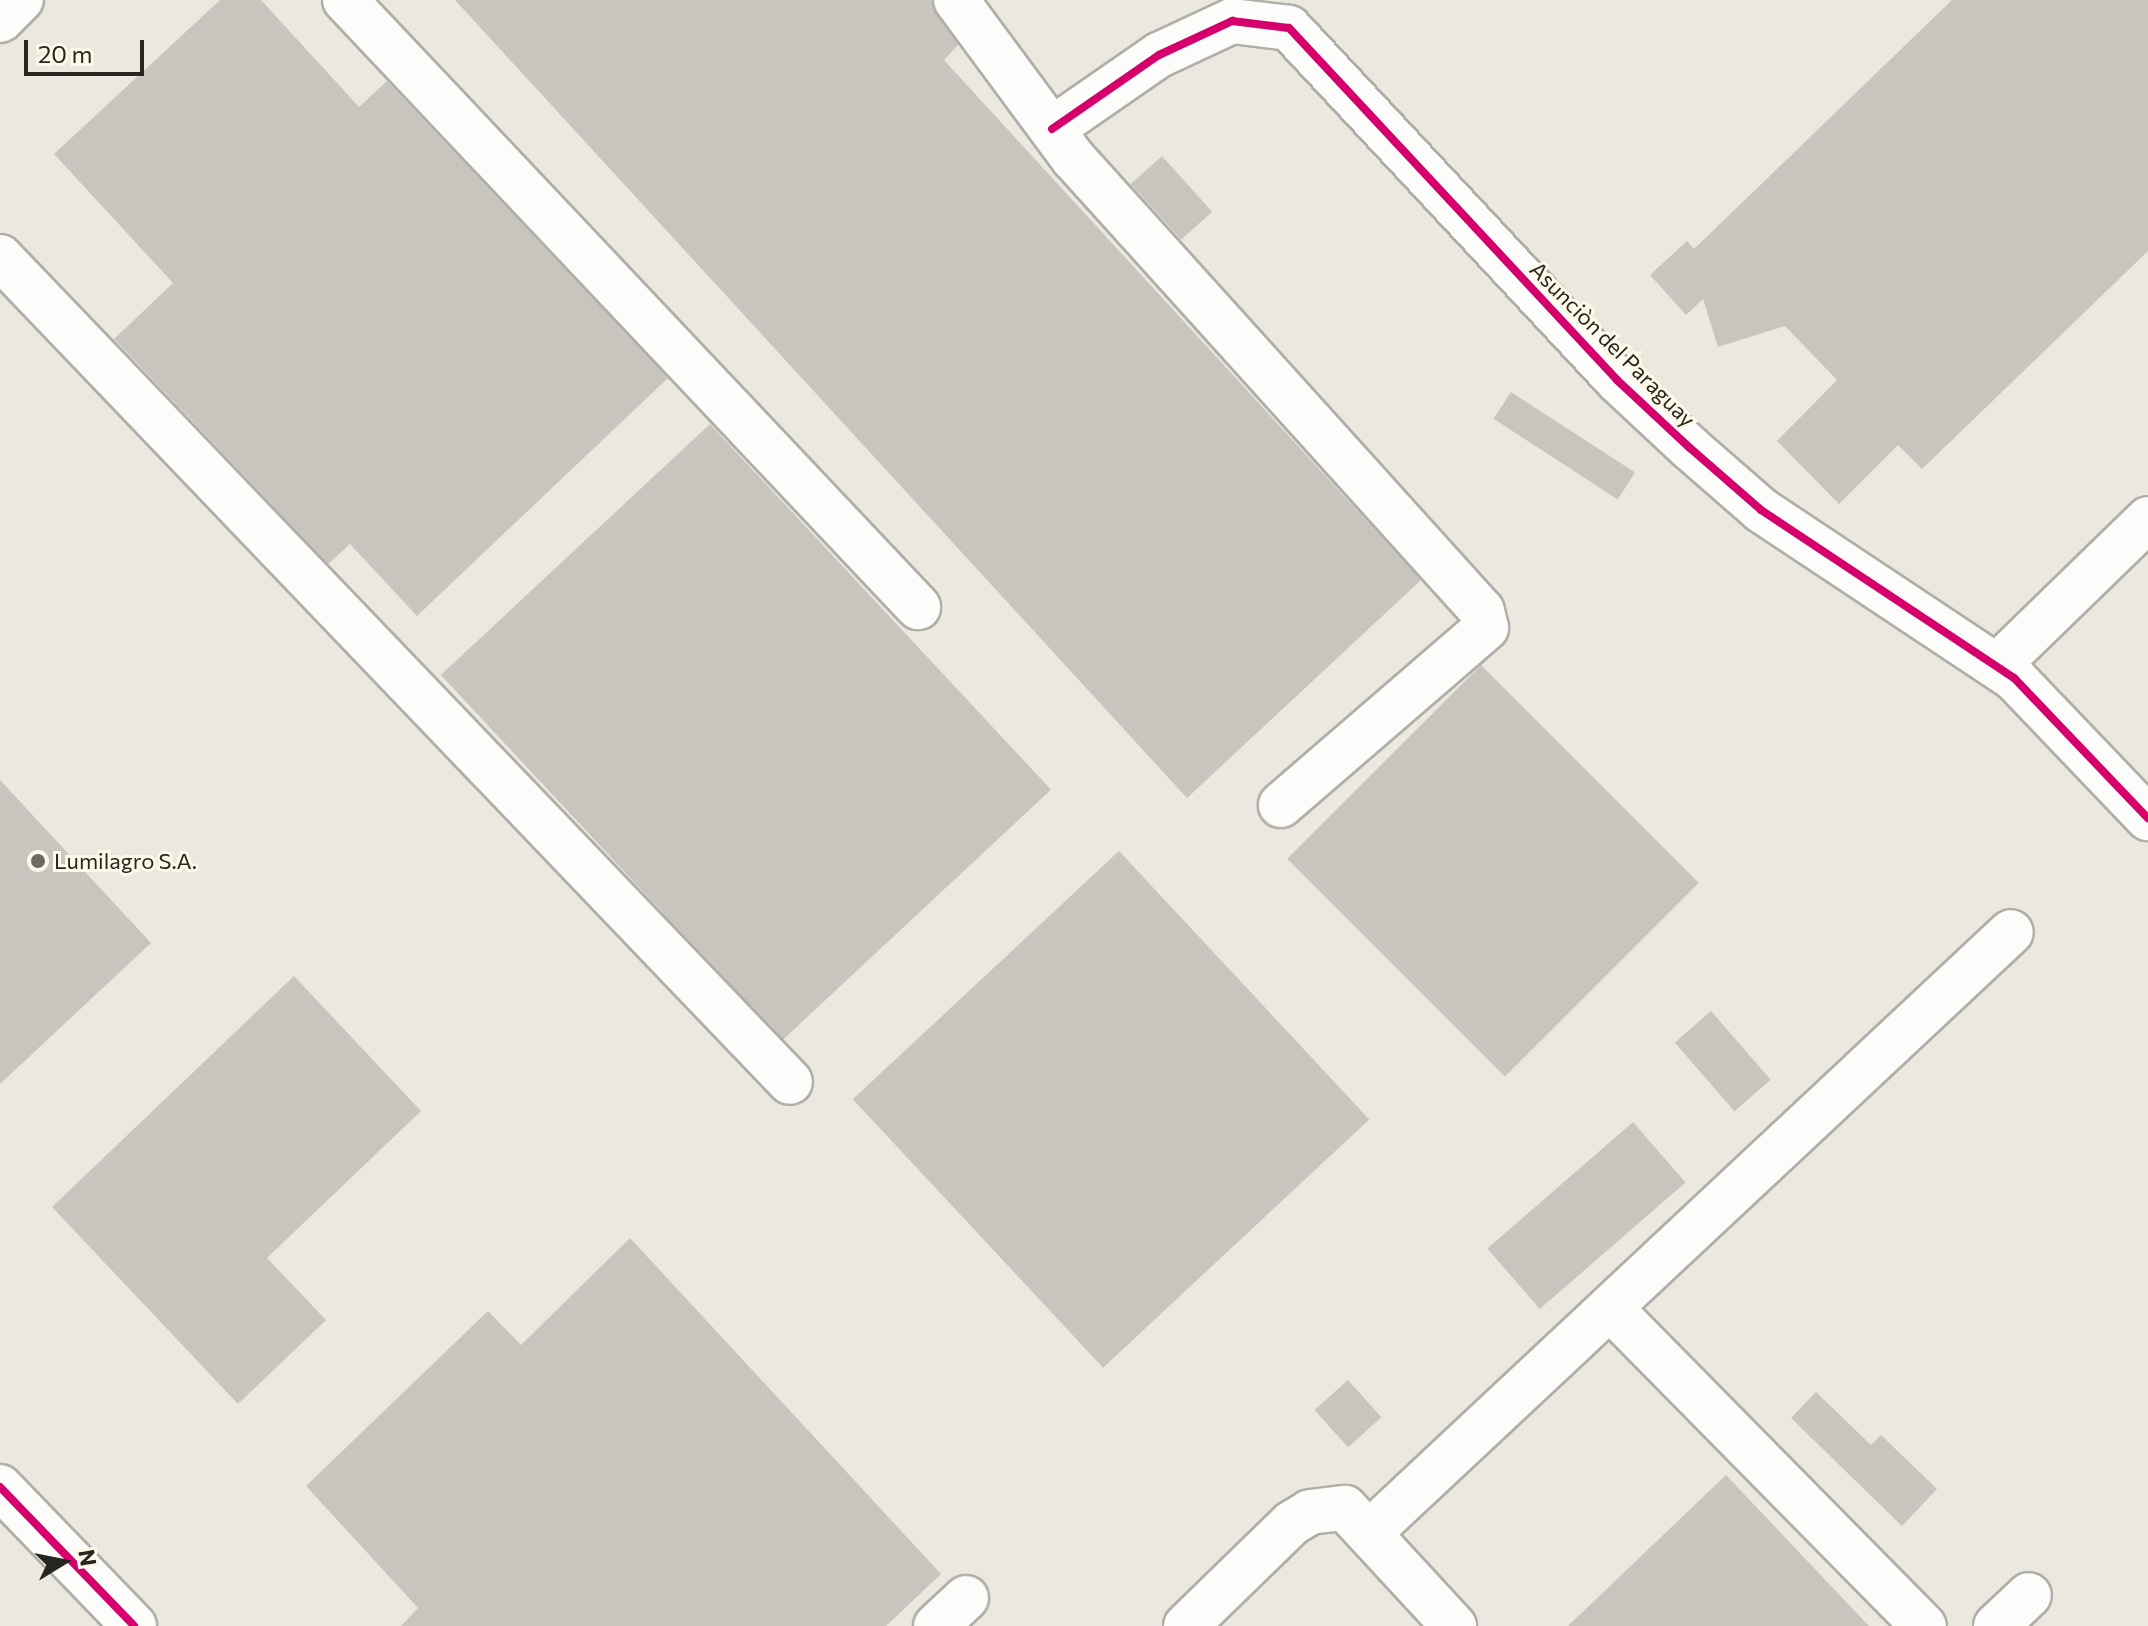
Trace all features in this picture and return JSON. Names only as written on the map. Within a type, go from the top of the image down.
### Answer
[{"type":"street","points":[[0,20],[21,0]]},
{"type":"street","points":[[345,0],[918,607]]},
{"type":"street","points":[[956,0],[1052,129],[1482,611],[1486,628],[1281,805]]},
{"type":"street","name":"Asunciòn del Paraguay","points":[[1052,129],[1159,55],[1232,21],[1289,28],[1617,380],[1690,448],[1761,510],[1997,666],[2148,818]]},
{"type":"street","points":[[0,257],[790,1082]]},
{"type":"street","points":[[1997,666],[2148,519]]},
{"type":"street","points":[[1369,1533],[2011,932]]},
{"type":"street","points":[[1610,1308],[1924,1626]]},
{"type":"street","points":[[0,1487],[134,1626]]},
{"type":"street","points":[[1186,1626],[1310,1512],[1345,1508],[1454,1626]]},
{"type":"street","points":[[1996,1626],[2029,1595]]},
{"type":"building","points":[[220,0],[261,0],[359,107],[387,81],[668,378],[417,616],[350,544],[328,564],[114,339],[173,283],[54,154]]},
{"type":"building","points":[[455,0],[931,0],[958,45],[944,60],[1421,580],[1187,798]]},
{"type":"building","points":[[1952,0],[2148,0],[2148,251],[1922,469],[1898,445],[1839,504],[1777,441],[1837,380],[1785,326],[1718,347],[1703,299],[1686,315],[1650,275],[1687,241],[1694,249]]},
{"type":"building","points":[[1162,156],[1212,212],[1181,240],[1131,184]]},
{"type":"building","points":[[1511,392],[1635,473],[1618,499],[1494,419]]},
{"type":"building","points":[[710,424],[1051,790],[782,1041],[441,675]]},
{"type":"building","points":[[1481,665],[1699,883],[1505,1077],[1287,859]]},
{"type":"building","name":"Lumilagro S.A.","points":[[0,780],[151,943],[0,1084]]},
{"type":"building","points":[[1119,851],[1369,1119],[1103,1368],[853,1099]]},
{"type":"building","points":[[294,976],[421,1111],[267,1258],[326,1320],[238,1404],[52,1207]]},
{"type":"building","points":[[1711,1011],[1771,1080],[1734,1111],[1675,1042]]},
{"type":"building","points":[[1633,1122],[1685,1182],[1540,1309],[1487,1249]]},
{"type":"building","points":[[630,1238],[941,1574],[886,1626],[401,1626],[418,1608],[306,1486],[488,1311],[521,1345]]},
{"type":"building","points":[[1348,1380],[1381,1417],[1348,1447],[1315,1410]]},
{"type":"building","points":[[1816,1392],[1871,1445],[1881,1435],[1937,1489],[1902,1526],[1791,1418]]},
{"type":"building","points":[[1726,1475],[1869,1626],[1568,1626]]},
{"type":"cycle path","points":[[1052,129],[1159,55],[1232,21],[1289,28],[1617,380],[1690,448],[1761,510],[2014,678],[2148,818]]},
{"type":"cycle path","points":[[0,1487],[134,1626]]},
{"type":"place","name":"Lumilagro S.A.","points":[[38,861]]}]
